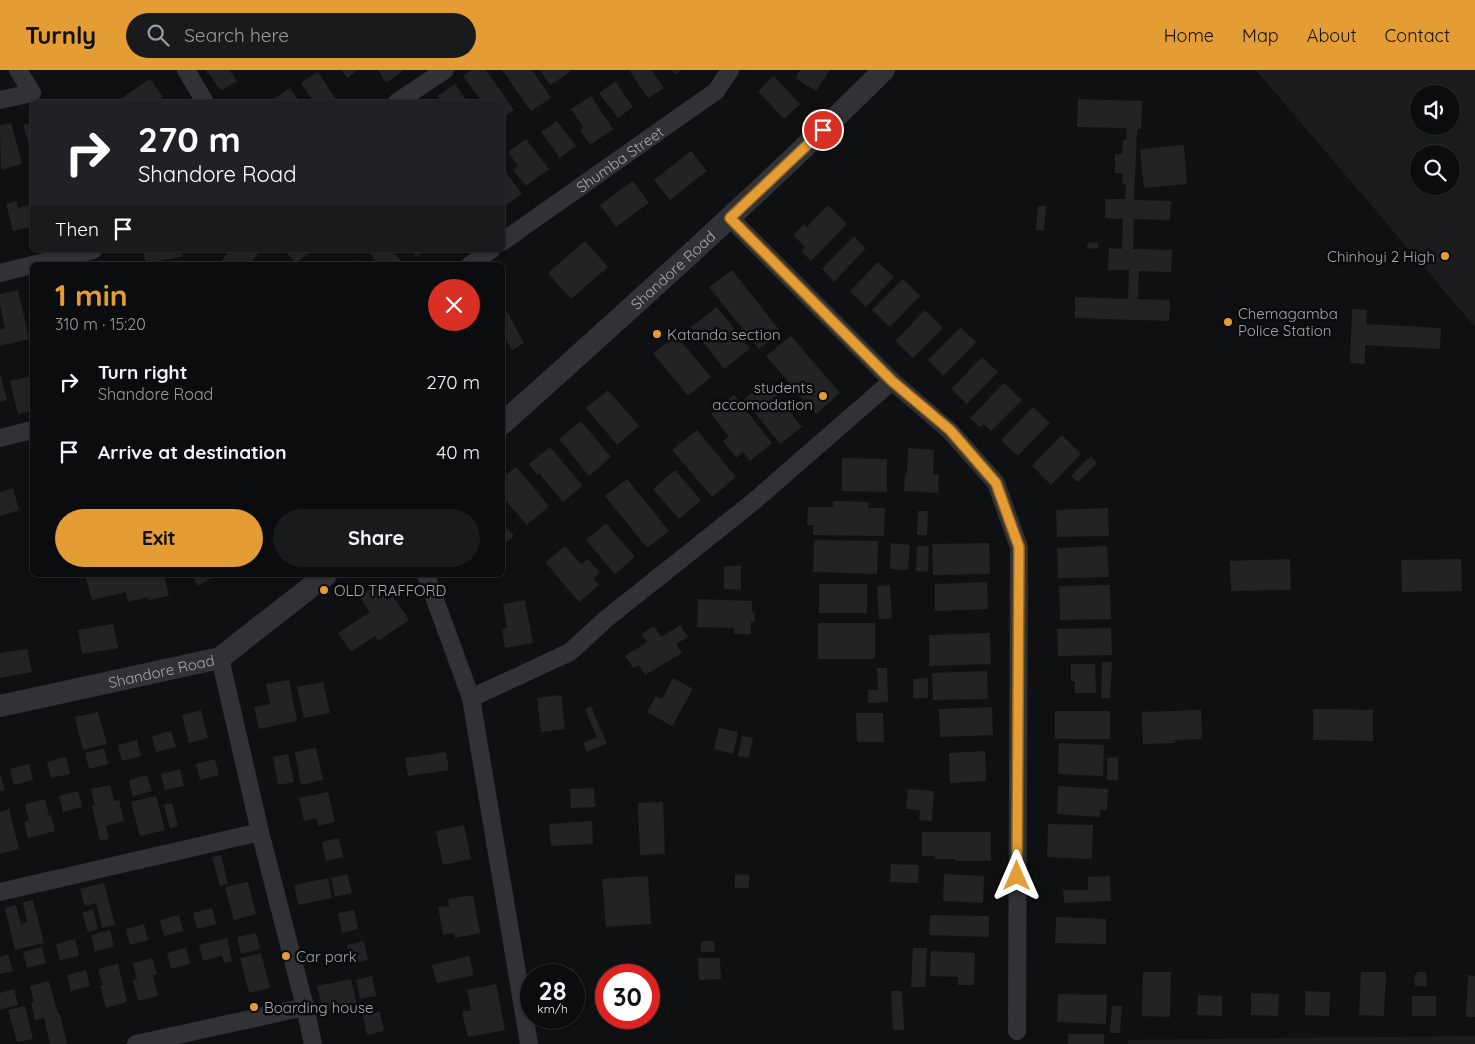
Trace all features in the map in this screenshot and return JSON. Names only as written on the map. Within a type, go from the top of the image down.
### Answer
[{"type":"street","points":[[0,100],[32,93],[18,70]]},
{"type":"street","points":[[186,70],[204,100]]},
{"type":"street","points":[[400,100],[445,70]]},
{"type":"street","name":"Shumba Street","points":[[505,240],[716,91],[730,70]]},
{"type":"street","name":"Shandore Road","points":[[505,421],[730,218],[884,70]]},
{"type":"street","points":[[730,218],[892,381],[950,430],[996,483],[1019,547],[1017,1031]]},
{"type":"street","points":[[44,262],[85,252]]},
{"type":"street","points":[[474,262],[488,252]]},
{"type":"street","points":[[0,273],[30,266]]},
{"type":"street","points":[[471,698],[570,652],[606,620],[754,502],[892,381]]},
{"type":"street","points":[[0,438],[30,430]]},
{"type":"street","name":"Shandore Road","points":[[0,706],[220,658],[323,577]]},
{"type":"street","points":[[427,577],[471,698],[529,1044]]},
{"type":"street","points":[[220,658],[260,832],[313,1044]]},
{"type":"street","points":[[0,892],[260,832]]},
{"type":"street","points":[[136,1044],[305,1007]]},
{"type":"shaded area","name":"Chinhoyi 2 High","points":[[1256,70],[1475,70],[1475,327]]},
{"type":"shaded area","points":[[1475,1036],[1475,1044],[1128,1044],[1128,1040]]},
{"type":"building","points":[[206,70],[229,70],[237,81],[221,91]]},
{"type":"building","points":[[341,70],[358,70],[347,78]]},
{"type":"building","points":[[378,70],[404,70],[386,83]]},
{"type":"building","points":[[472,70],[486,70],[514,110],[505,116],[505,100],[481,100],[463,76]]},
{"type":"building","points":[[502,70],[532,70],[551,98],[531,111]]},
{"type":"building","points":[[540,70],[569,70],[570,72],[550,85]]},
{"type":"building","points":[[629,70],[651,70],[664,88],[648,98]]},
{"type":"building","points":[[672,70],[682,70],[676,75]]},
{"type":"building","points":[[800,70],[830,70],[816,91],[795,78]]},
{"type":"building","points":[[318,72],[336,100],[313,100],[301,83]]},
{"type":"building","points":[[774,76],[800,104],[784,119],[758,91]]},
{"type":"building","points":[[150,79],[163,97],[158,100],[119,100]]},
{"type":"building","points":[[615,81],[633,107],[618,118],[599,93]]},
{"type":"building","points":[[455,84],[467,100],[440,100],[437,96]]},
{"type":"building","points":[[290,88],[299,100],[275,100]]},
{"type":"building","points":[[591,96],[613,129],[590,145],[580,130],[583,127],[571,109]]},
{"type":"building","points":[[1078,99],[1142,101],[1141,129],[1137,129],[1134,200],[1171,201],[1170,220],[1134,219],[1133,249],[1172,250],[1171,272],[1139,271],[1138,299],[1170,300],[1169,321],[1075,318],[1075,297],[1128,299],[1129,270],[1108,270],[1109,248],[1122,249],[1123,219],[1105,218],[1105,199],[1125,199],[1126,185],[1122,184],[1123,173],[1115,173],[1115,154],[1122,154],[1123,140],[1126,140],[1127,128],[1077,127]]},
{"type":"building","points":[[557,121],[576,146],[560,158],[541,132]]},
{"type":"building","points":[[11,123],[22,164],[1,170],[0,125]]},
{"type":"building","points":[[30,123],[30,148],[23,125]]},
{"type":"building","points":[[526,139],[549,169],[526,186],[513,170],[518,166],[508,152]]},
{"type":"building","points":[[1184,145],[1187,184],[1144,188],[1140,149]]},
{"type":"building","points":[[691,151],[707,171],[670,200],[654,180]]},
{"type":"building","points":[[505,171],[522,194],[505,204]]},
{"type":"building","points":[[633,181],[649,203],[616,227],[600,205]]},
{"type":"building","points":[[16,201],[18,208],[29,205],[30,227],[13,231],[6,204]]},
{"type":"building","points":[[828,205],[847,224],[811,261],[801,251],[805,247],[793,235],[804,224],[807,227]]},
{"type":"building","points":[[1038,206],[1046,206],[1044,230],[1036,230]]},
{"type":"building","points":[[854,236],[866,248],[834,282],[822,269]]},
{"type":"building","points":[[585,241],[608,267],[571,299],[548,273]]},
{"type":"building","points":[[1088,242],[1098,243],[1098,249],[1087,248]]},
{"type":"building","points":[[143,252],[182,252],[183,256],[155,262],[146,262]]},
{"type":"building","points":[[228,252],[259,252],[252,262],[221,262]]},
{"type":"building","points":[[311,252],[296,262],[294,262],[287,253]]},
{"type":"building","points":[[369,252],[394,252],[402,262],[377,262]]},
{"type":"building","points":[[412,252],[422,252],[416,257]]},
{"type":"building","points":[[878,262],[894,277],[866,307],[850,291]]},
{"type":"building","points":[[732,270],[781,332],[759,349],[709,287]]},
{"type":"building","points":[[903,279],[920,296],[890,327],[872,310]]},
{"type":"building","points":[[18,290],[29,339],[0,346],[0,329],[5,328],[0,305],[0,294]]},
{"type":"building","points":[[717,307],[750,349],[724,369],[691,327]]},
{"type":"building","points":[[505,308],[524,343],[512,350],[505,337]]},
{"type":"building","points":[[1352,309],[1367,310],[1366,324],[1441,328],[1440,349],[1365,345],[1365,364],[1350,363]]},
{"type":"building","points":[[925,310],[943,328],[913,358],[895,341]]},
{"type":"building","points":[[961,327],[976,342],[943,376],[928,360]]},
{"type":"building","points":[[676,335],[711,377],[688,396],[653,353]]},
{"type":"building","points":[[791,336],[840,393],[816,414],[766,356]]},
{"type":"building","points":[[982,357],[998,372],[967,404],[951,389]]},
{"type":"building","points":[[0,374],[7,400],[0,402]]},
{"type":"building","points":[[30,376],[30,411],[18,414],[10,381]]},
{"type":"building","points":[[766,382],[802,427],[780,444],[744,399]]},
{"type":"building","points":[[1004,383],[1022,400],[991,431],[984,424],[980,427],[970,418]]},
{"type":"building","points":[[608,390],[639,426],[617,445],[586,408]]},
{"type":"building","points":[[734,395],[772,443],[750,461],[743,452],[736,458],[723,441],[729,437],[711,414]]},
{"type":"building","points":[[1033,407],[1050,423],[1018,456],[1001,440]]},
{"type":"building","points":[[581,421],[611,457],[589,476],[559,439]]},
{"type":"building","points":[[697,430],[736,477],[712,497],[672,450]]},
{"type":"building","points":[[1062,435],[1081,454],[1051,485],[1032,466]]},
{"type":"building","points":[[550,447],[583,486],[563,502],[529,464]]},
{"type":"building","points":[[908,448],[934,450],[933,474],[939,475],[938,493],[904,491]]},
{"type":"building","points":[[1091,456],[1097,463],[1078,482],[1071,476]]},
{"type":"building","points":[[842,458],[887,459],[887,492],[842,491]]},
{"type":"building","points":[[516,467],[549,506],[527,525],[505,499],[505,476]]},
{"type":"building","points":[[675,470],[701,500],[679,519],[653,489]]},
{"type":"building","points":[[627,479],[669,531],[647,548],[605,496]]},
{"type":"building","points":[[13,488],[19,510],[0,516],[0,492]]},
{"type":"building","points":[[833,501],[869,502],[868,508],[885,508],[884,536],[813,535],[813,525],[807,525],[808,507],[833,507]]},
{"type":"building","points":[[1108,508],[1109,536],[1057,537],[1056,510]]},
{"type":"building","points":[[918,511],[928,511],[927,535],[917,535]]},
{"type":"building","points":[[606,523],[635,557],[615,574],[586,540]]},
{"type":"building","points":[[505,526],[514,536],[505,544]]},
{"type":"building","points":[[814,540],[878,541],[877,574],[813,572]]},
{"type":"building","points":[[891,543],[910,545],[908,570],[890,569]]},
{"type":"building","points":[[989,543],[990,574],[933,575],[932,544]]},
{"type":"building","points":[[565,546],[581,564],[588,559],[600,573],[593,578],[599,585],[579,602],[545,562]]},
{"type":"building","points":[[917,546],[929,546],[928,572],[916,571]]},
{"type":"building","points":[[1107,546],[1109,577],[1058,578],[1057,548]]},
{"type":"building","points":[[1290,559],[1291,590],[1231,591],[1230,561]]},
{"type":"building","points":[[1461,559],[1462,591],[1402,592],[1401,560]]},
{"type":"building","points":[[724,566],[741,566],[741,590],[724,589]]},
{"type":"building","points":[[86,577],[164,577],[169,596],[149,600],[148,597],[128,602],[126,592],[92,600]]},
{"type":"building","points":[[193,577],[213,577],[198,586]]},
{"type":"building","points":[[987,582],[988,609],[935,611],[935,584]]},
{"type":"building","points":[[819,584],[867,584],[867,613],[819,613]]},
{"type":"building","points":[[377,585],[387,600],[393,596],[409,620],[378,641],[375,636],[351,652],[338,633],[370,612],[359,596]]},
{"type":"building","points":[[890,585],[892,618],[879,619],[877,586]]},
{"type":"building","points":[[1110,585],[1111,619],[1060,620],[1059,586]]},
{"type":"building","points":[[698,599],[752,601],[752,612],[755,613],[754,622],[751,622],[751,634],[734,634],[734,628],[697,627]]},
{"type":"building","points":[[525,600],[533,643],[505,648],[502,629],[507,628],[503,604]]},
{"type":"building","points":[[818,623],[875,623],[875,659],[818,659]]},
{"type":"building","points":[[113,624],[118,648],[82,654],[78,630]]},
{"type":"building","points":[[680,625],[688,637],[676,644],[682,653],[645,675],[639,665],[633,668],[625,656],[647,642],[641,634],[654,626],[661,637]]},
{"type":"building","points":[[1111,628],[1112,655],[1058,656],[1057,629]]},
{"type":"building","points":[[990,633],[991,664],[929,666],[929,635]]},
{"type":"building","points":[[27,649],[32,672],[0,678],[0,653]]},
{"type":"building","points":[[1102,662],[1112,662],[1110,698],[1101,698]]},
{"type":"building","points":[[1071,664],[1095,664],[1096,693],[1075,693],[1075,681],[1071,681]]},
{"type":"building","points":[[877,668],[887,668],[888,702],[868,703],[868,690],[878,690]]},
{"type":"building","points":[[987,671],[988,699],[933,700],[932,673]]},
{"type":"building","points":[[673,678],[693,689],[672,726],[647,712],[656,696],[662,699]]},
{"type":"building","points":[[928,678],[928,698],[913,698],[913,679]]},
{"type":"building","points":[[289,680],[297,721],[259,729],[254,707],[270,704],[266,684]]},
{"type":"building","points":[[323,682],[330,713],[304,718],[297,687]]},
{"type":"building","points":[[561,695],[565,729],[541,732],[537,698]]},
{"type":"building","points":[[591,706],[607,744],[587,752],[583,743],[597,737],[585,709]]},
{"type":"building","points":[[992,707],[993,735],[940,737],[939,709]]},
{"type":"building","points":[[1313,709],[1373,710],[1373,741],[1313,740]]},
{"type":"building","points":[[201,710],[208,738],[189,743],[182,715]]},
{"type":"building","points":[[1201,710],[1202,739],[1175,740],[1175,743],[1143,744],[1142,712]]},
{"type":"building","points":[[1055,711],[1110,711],[1110,739],[1055,739]]},
{"type":"building","points":[[98,712],[107,744],[83,750],[75,717]]},
{"type":"building","points":[[856,713],[883,713],[884,742],[857,742]]},
{"type":"building","points":[[719,728],[738,732],[733,754],[714,749]]},
{"type":"building","points":[[171,731],[176,747],[156,752],[152,736]]},
{"type":"building","points":[[742,736],[753,738],[749,758],[738,756]]},
{"type":"building","points":[[137,740],[141,756],[122,761],[118,745]]},
{"type":"building","points":[[1059,743],[1104,745],[1103,776],[1058,774]]},
{"type":"building","points":[[104,748],[108,764],[89,769],[85,753]]},
{"type":"building","points":[[316,748],[323,780],[301,785],[295,752]]},
{"type":"building","points":[[985,751],[986,781],[950,783],[949,753]]},
{"type":"building","points":[[446,752],[449,770],[408,776],[405,758]]},
{"type":"building","points":[[288,754],[294,782],[278,785],[273,757]]},
{"type":"building","points":[[66,757],[70,774],[51,778],[47,762]]},
{"type":"building","points":[[1118,757],[1118,780],[1107,780],[1107,758]]},
{"type":"building","points":[[215,759],[219,775],[200,780],[196,764]]},
{"type":"building","points":[[29,764],[33,780],[14,785],[10,769]]},
{"type":"building","points":[[180,769],[184,786],[165,790],[161,774]]},
{"type":"building","points":[[0,774],[5,790],[0,791]]},
{"type":"building","points":[[147,775],[152,791],[133,796],[129,780]]},
{"type":"building","points":[[110,785],[114,801],[119,800],[124,821],[106,826],[109,839],[100,841],[92,806],[95,805],[91,789]]},
{"type":"building","points":[[1058,786],[1108,789],[1107,810],[1100,810],[1100,817],[1057,814]]},
{"type":"building","points":[[594,788],[595,807],[571,808],[570,789]]},
{"type":"building","points":[[908,789],[934,791],[932,821],[919,820],[920,810],[906,809]]},
{"type":"building","points":[[78,791],[82,807],[63,812],[59,796]]},
{"type":"building","points":[[328,792],[335,822],[318,826],[317,818],[304,821],[299,798]]},
{"type":"building","points":[[156,796],[165,830],[140,836],[131,802]]},
{"type":"building","points":[[45,799],[55,831],[28,838],[24,822],[29,820],[25,804]]},
{"type":"building","points":[[663,802],[665,854],[640,855],[638,803]]},
{"type":"building","points":[[172,803],[178,826],[170,828],[164,805]]},
{"type":"building","points":[[9,809],[19,849],[0,854],[0,812]]},
{"type":"building","points":[[592,821],[593,844],[551,846],[549,824]]},
{"type":"building","points":[[1048,824],[1093,825],[1092,859],[1047,857]]},
{"type":"building","points":[[464,825],[471,859],[443,865],[436,831]]},
{"type":"building","points":[[922,832],[991,832],[991,861],[955,861],[955,859],[935,859],[935,856],[922,856]]},
{"type":"building","points":[[339,838],[343,857],[326,861],[322,842]]},
{"type":"building","points":[[221,855],[228,884],[220,886],[212,857]]},
{"type":"building","points":[[891,864],[919,865],[918,883],[890,882]]},
{"type":"building","points":[[347,874],[352,893],[335,897],[331,878]]},
{"type":"building","points":[[735,874],[749,875],[749,888],[735,888]]},
{"type":"building","points":[[944,874],[984,876],[983,903],[943,901]]},
{"type":"building","points":[[648,876],[651,924],[606,927],[602,879]]},
{"type":"building","points":[[1110,876],[1111,901],[1064,903],[1063,890],[1088,890],[1088,877]]},
{"type":"building","points":[[328,878],[332,898],[298,905],[294,885]]},
{"type":"building","points":[[248,882],[256,914],[234,920],[225,887]]},
{"type":"building","points":[[104,883],[115,925],[102,928],[96,903],[85,906],[80,889]]},
{"type":"building","points":[[473,895],[480,933],[455,938],[454,933],[443,935],[438,907],[449,906],[448,899]]},
{"type":"building","points":[[33,900],[44,943],[15,950],[5,908],[16,905],[21,924],[27,922],[23,902]]},
{"type":"building","points":[[212,908],[216,924],[197,929],[193,913]]},
{"type":"building","points":[[93,909],[98,929],[88,932],[82,913]]},
{"type":"building","points":[[354,910],[358,929],[342,933],[338,913]]},
{"type":"building","points":[[179,915],[183,931],[164,936],[160,920]]},
{"type":"building","points":[[930,915],[989,916],[989,937],[929,935]]},
{"type":"building","points":[[1056,917],[1106,919],[1106,944],[1055,943]]},
{"type":"building","points":[[144,924],[148,940],[130,945],[126,929]]},
{"type":"building","points":[[110,930],[114,947],[95,951],[91,935]]},
{"type":"building","points":[[256,933],[260,949],[241,954],[237,937]]},
{"type":"building","points":[[227,938],[232,961],[224,963],[222,956],[203,961],[199,945]]},
{"type":"building","points":[[75,939],[79,956],[60,960],[56,944]]},
{"type":"building","points":[[364,941],[368,960],[351,964],[347,945]]},
{"type":"building","points":[[701,941],[714,941],[715,952],[701,952]]},
{"type":"building","points":[[42,947],[46,963],[27,968],[23,952]]},
{"type":"building","points":[[186,948],[190,964],[171,969],[167,953]]},
{"type":"building","points":[[913,948],[927,948],[925,987],[911,987]]},
{"type":"building","points":[[931,951],[975,953],[974,985],[958,985],[958,977],[930,976]]},
{"type":"building","points":[[261,953],[270,988],[249,993],[240,958]]},
{"type":"building","points":[[8,954],[13,971],[0,974],[0,957]]},
{"type":"building","points":[[469,956],[474,975],[437,983],[432,965]]},
{"type":"building","points":[[152,958],[157,974],[153,975],[158,996],[138,1001],[133,980],[137,979],[133,963]]},
{"type":"building","points":[[698,958],[720,958],[721,979],[699,980]]},
{"type":"building","points":[[118,964],[127,1002],[106,1008],[100,985],[103,985],[98,969]]},
{"type":"building","points":[[86,970],[90,986],[71,991],[67,975]]},
{"type":"building","points":[[1143,972],[1171,972],[1170,1017],[1142,1016]]},
{"type":"building","points":[[1361,972],[1386,972],[1384,1016],[1359,1015]]},
{"type":"building","points":[[1417,972],[1426,972],[1427,986],[1415,986],[1414,975],[1417,975]]},
{"type":"building","points":[[1468,975],[1475,976],[1475,1017],[1466,1017]]},
{"type":"building","points":[[372,976],[376,996],[360,999],[356,980]]},
{"type":"building","points":[[351,979],[357,1004],[323,1012],[317,986]]},
{"type":"building","points":[[49,981],[58,1014],[60,1014],[67,1044],[50,1044],[44,1018],[35,1020],[31,1003],[34,1002],[30,986]]},
{"type":"building","points":[[496,984],[505,1030],[468,1037],[462,1012],[471,1010],[467,990]]},
{"type":"building","points":[[14,989],[18,1005],[0,1010],[0,993]]},
{"type":"building","points":[[891,991],[902,991],[904,1030],[893,1030]]},
{"type":"building","points":[[1305,991],[1330,992],[1329,1016],[1305,1015]]},
{"type":"building","points":[[1251,993],[1279,994],[1278,1016],[1251,1015]]},
{"type":"building","points":[[1058,994],[1107,995],[1106,1024],[1057,1022]]},
{"type":"building","points":[[1198,995],[1222,996],[1222,1016],[1197,1015]]},
{"type":"building","points":[[1412,996],[1436,996],[1436,1016],[1412,1016]]},
{"type":"building","points":[[25,1006],[33,1039],[17,1042],[8,1010]]},
{"type":"building","points":[[1112,1006],[1122,1006],[1120,1033],[1110,1033]]},
{"type":"building","points":[[380,1012],[384,1031],[367,1035],[363,1015]]},
{"type":"building","points":[[1068,1034],[1104,1034],[1104,1044],[1068,1044]]},
{"type":"place","name":"Chinhoyi 2 High","points":[[1445,256]]},
{"type":"place","name":"Chemagamba Police Station","points":[[1228,322]]},
{"type":"place","name":"Katanda section","points":[[657,334]]},
{"type":"place","name":"students accomodation","points":[[823,396]]},
{"type":"place","name":"OLD TRAFFORD","points":[[324,590]]},
{"type":"place","name":"Car park","points":[[286,956]]},
{"type":"place","name":"Boarding house","points":[[254,1007]]},
{"type":"route","points":[[823,130],[730,218],[892,381],[950,430],[996,483],[1019,547],[1017,876]]}]
